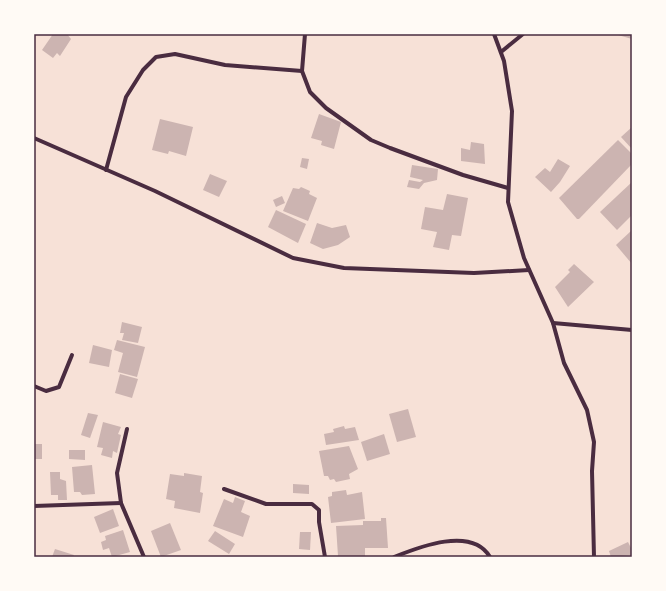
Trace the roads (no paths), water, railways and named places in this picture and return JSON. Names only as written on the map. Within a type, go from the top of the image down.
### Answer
[{"type":"street","points":[[305,34],[302,71],[310,92],[326,108],[371,140],[463,175],[508,188]]},
{"type":"street","points":[[494,34],[501,52],[509,88],[512,112],[508,202],[513,225],[530,270],[553,323],[564,363],[586,410],[594,442],[592,471],[594,557]]},
{"type":"street","points":[[501,52],[523,34]]},
{"type":"street","points":[[106,170],[126,97],[143,70],[156,57],[175,54],[225,65],[302,71]]},
{"type":"street","points":[[34,138],[224,223],[293,258],[344,268],[474,273],[530,270]]},
{"type":"street","points":[[553,323],[632,330]]},
{"type":"street","points":[[34,386],[46,391],[59,387],[72,355]]},
{"type":"street","points":[[127,429],[117,473],[121,503],[144,557]]},
{"type":"street","points":[[224,489],[266,504],[312,504],[316,506],[319,510],[319,522],[325,557]]},
{"type":"street","points":[[34,506],[121,503]]},
{"type":"street","points":[[394,557],[426,544],[448,541],[468,541],[486,551],[490,557]]}]
